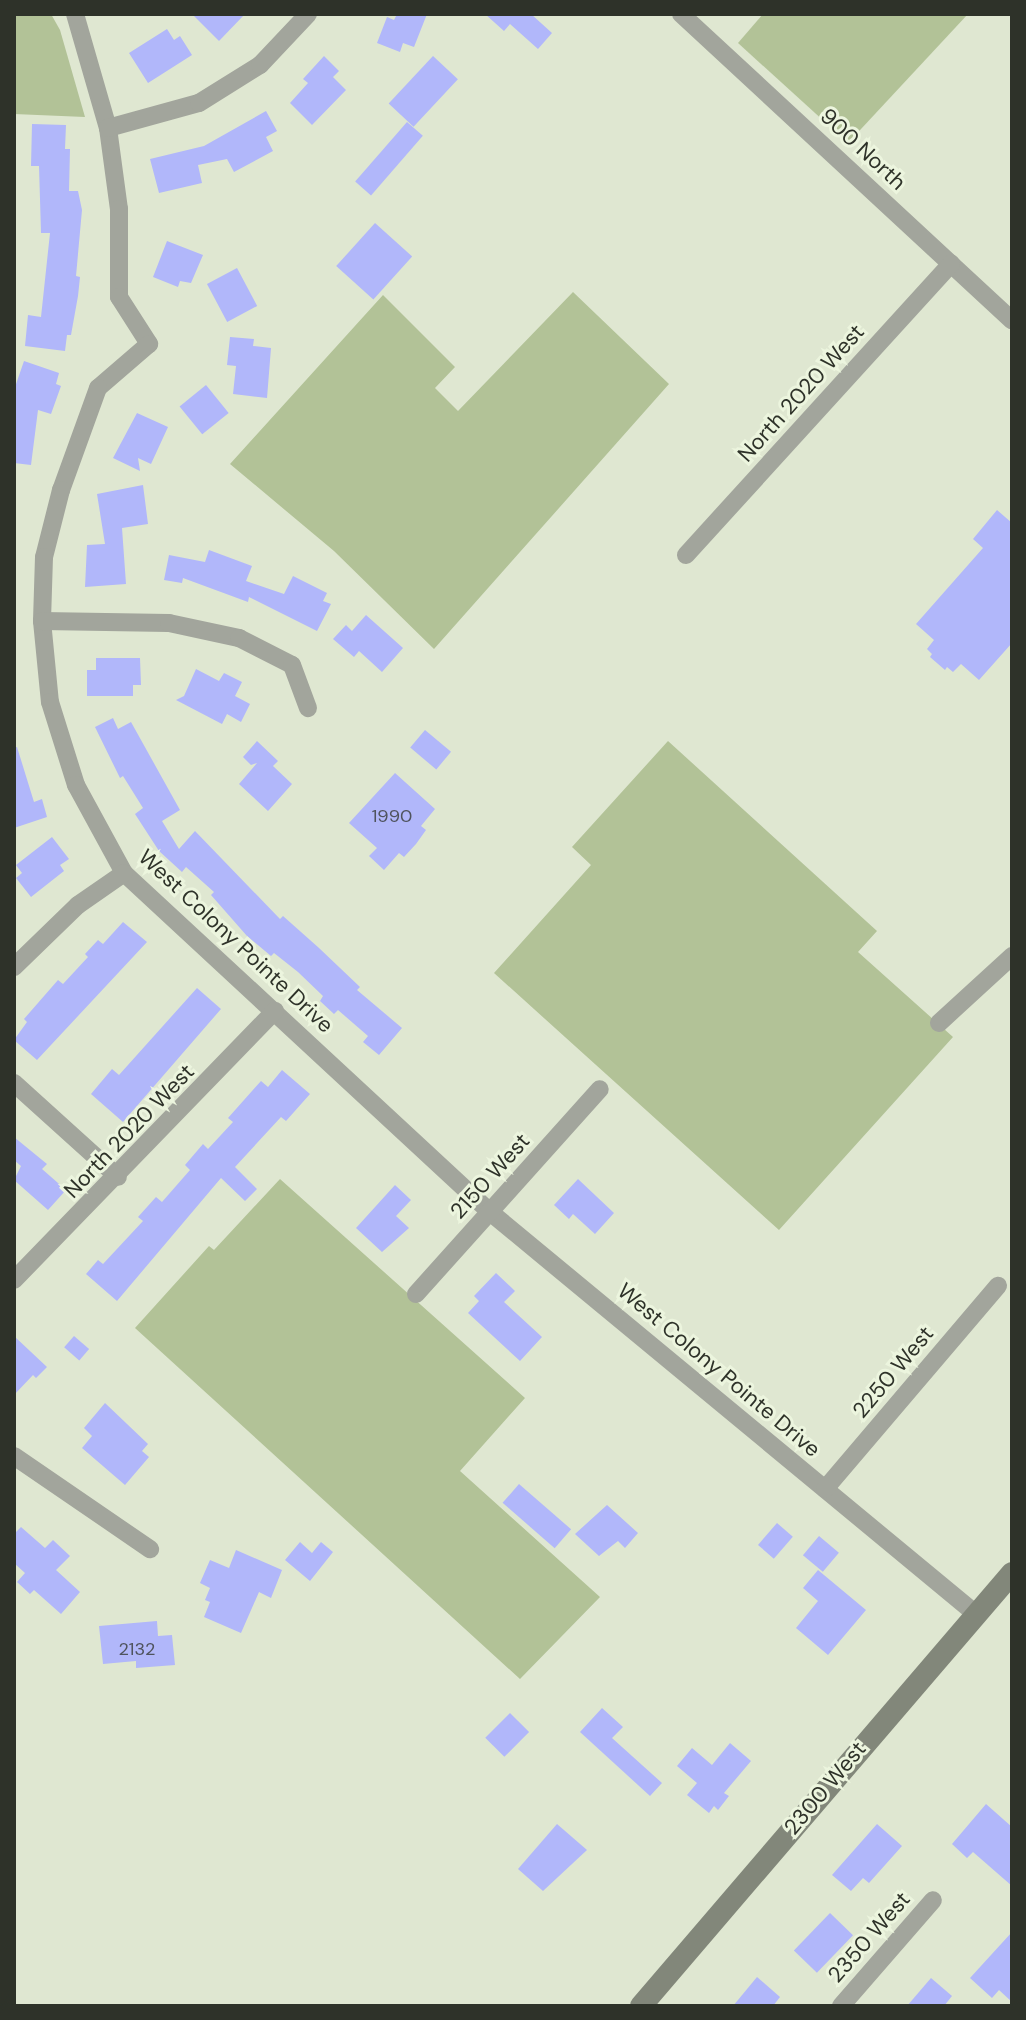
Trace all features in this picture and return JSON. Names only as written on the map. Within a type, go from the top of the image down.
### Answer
[{"type":"main road","name":"2300 West","points":[[641,2006],[1012,1573]]},
{"type":"street","name":"West Colony Pointe Drive","points":[[75,14],[108,128],[119,209],[119,297],[149,344],[98,388],[61,490],[47,544],[42,621],[50,702],[76,785],[124,873],[490,1212],[976,1614]]},
{"type":"street","points":[[108,128],[199,103],[260,65],[308,14]]},
{"type":"street","name":"900 North","points":[[681,14],[1012,320]]},
{"type":"street","name":"North 2020 West","points":[[686,555],[951,264]]},
{"type":"street","points":[[42,621],[169,623],[239,638],[292,665],[308,708]]},
{"type":"street","points":[[14,967],[78,905],[124,873]]},
{"type":"street","points":[[939,1023],[1012,956]]},
{"type":"street","name":"North 2020 West","points":[[14,1280],[118,1177],[275,1011]]},
{"type":"street","points":[[14,1083],[118,1177]]},
{"type":"street","name":"2150 West","points":[[416,1294],[600,1089]]},
{"type":"street","name":"2250 West","points":[[825,1489],[998,1286]]},
{"type":"street","points":[[14,1456],[150,1549]]},
{"type":"street","name":"2350 West","points":[[841,2006],[933,1900]]},
{"type":"green space","points":[[14,14],[51,14],[60,30],[85,117],[14,114]]},
{"type":"green space","points":[[763,14],[968,14],[848,143],[738,43]]},
{"type":"green space","points":[[573,292],[669,384],[434,649],[334,551],[230,464],[383,295],[455,367],[435,388],[458,411]]},
{"type":"green space","points":[[668,741],[877,931],[858,952],[953,1037],[779,1230],[494,973],[591,865],[572,847]]},
{"type":"green space","points":[[280,1179],[525,1398],[460,1471],[600,1597],[520,1679],[135,1328],[209,1246],[214,1250]]},
{"type":"building","points":[[192,14],[245,14],[219,41]]},
{"type":"building","points":[[397,14],[427,14],[414,47],[403,43],[400,52],[377,43],[387,17],[394,20]]},
{"type":"building","points":[[485,14],[531,14],[552,33],[538,49],[510,24],[504,31]]},
{"type":"building","points":[[167,29],[174,40],[180,36],[192,55],[148,83],[129,53]]},
{"type":"building","points":[[324,56],[339,71],[333,77],[346,90],[312,125],[290,103],[308,83],[303,79]]},
{"type":"building","points":[[433,56],[458,79],[414,127],[389,104]]},
{"type":"building","points":[[266,111],[277,131],[266,137],[273,151],[234,172],[227,159],[198,165],[202,183],[159,193],[150,159],[204,146]]},
{"type":"building","points":[[407,122],[423,136],[371,195],[355,182]]},
{"type":"building","points":[[32,124],[66,125],[65,149],[70,149],[69,191],[78,191],[82,210],[76,276],[80,277],[78,296],[65,351],[25,346],[28,315],[41,317],[50,233],[41,233],[39,166],[31,166]]},
{"type":"building","points":[[375,223],[412,256],[373,300],[336,266]]},
{"type":"building","points":[[167,241],[203,255],[191,283],[180,281],[178,287],[153,277]]},
{"type":"building","points":[[237,268],[257,306],[227,322],[207,284]]},
{"type":"building","points":[[230,337],[254,339],[253,346],[271,348],[267,398],[233,394],[236,366],[227,365]]},
{"type":"building","points":[[24,361],[59,373],[56,384],[61,386],[51,414],[38,410],[31,465],[14,463],[14,390]]},
{"type":"building","points":[[206,385],[229,413],[202,434],[180,406]]},
{"type":"building","points":[[137,413],[168,427],[151,464],[138,458],[140,471],[113,458]]},
{"type":"building","points":[[143,485],[148,524],[122,528],[126,584],[85,587],[87,545],[105,544],[97,494]]},
{"type":"building","points":[[997,510],[1012,523],[1012,643],[979,680],[961,664],[953,672],[947,667],[945,670],[930,657],[932,654],[927,649],[934,640],[916,624],[983,548],[973,539]]},
{"type":"building","points":[[209,550],[252,566],[246,581],[284,594],[293,576],[327,593],[323,601],[331,604],[317,631],[249,597],[248,602],[183,578],[182,583],[164,580],[169,555],[205,562]]},
{"type":"building","points":[[366,615],[403,648],[382,672],[359,651],[354,657],[333,639],[346,625],[352,631]]},
{"type":"building","points":[[96,658],[140,658],[141,685],[133,685],[133,696],[87,696],[87,670],[96,670]]},
{"type":"building","points":[[196,669],[219,681],[224,673],[242,682],[235,696],[250,704],[241,722],[227,714],[222,724],[176,700],[184,696]]},
{"type":"building","points":[[113,718],[118,729],[131,722],[180,810],[162,821],[179,849],[195,831],[280,919],[283,916],[319,948],[360,987],[357,990],[402,1028],[379,1055],[363,1042],[368,1036],[338,1010],[334,1014],[320,1001],[323,996],[298,972],[274,953],[271,956],[247,936],[211,895],[214,892],[186,867],[182,872],[159,851],[135,814],[143,808],[123,776],[120,778],[95,727]]},
{"type":"building","points":[[425,730],[451,752],[436,769],[410,748]]},
{"type":"building","points":[[257,741],[278,761],[273,766],[292,784],[268,811],[239,784],[257,763],[251,765],[243,757]]},
{"type":"building","points":[[17,747],[34,802],[42,799],[47,817],[14,828],[14,748]]},
{"type":"building","points":[[395,773],[435,809],[421,826],[426,830],[416,844],[404,857],[399,853],[384,870],[369,856],[377,848],[349,823]]},
{"type":"building","points":[[52,837],[69,859],[60,865],[64,871],[31,897],[16,878],[22,873],[16,865]]},
{"type":"building","points":[[123,922],[147,942],[37,1060],[14,1040],[27,1022],[24,1019],[58,980],[63,984],[88,957],[85,954],[98,940],[103,944]]},
{"type":"building","points":[[197,988],[221,1009],[123,1122],[91,1094],[112,1069],[119,1075]]},
{"type":"building","points":[[282,1070],[310,1094],[286,1121],[281,1117],[235,1167],[257,1189],[245,1201],[221,1178],[117,1301],[86,1274],[98,1260],[103,1264],[143,1221],[138,1217],[156,1197],[162,1202],[190,1170],[185,1165],[203,1144],[208,1149],[233,1122],[228,1118],[261,1081],[268,1087]]},
{"type":"building","points":[[14,1137],[47,1164],[42,1169],[66,1190],[48,1210],[14,1180],[21,1166],[14,1160]]},
{"type":"building","points":[[578,1179],[614,1213],[595,1234],[573,1214],[569,1219],[554,1205]]},
{"type":"building","points":[[395,1185],[411,1200],[396,1216],[409,1228],[382,1252],[356,1228]]},
{"type":"building","points":[[496,1273],[515,1291],[504,1302],[542,1337],[520,1361],[468,1313],[479,1301],[474,1296]]},
{"type":"building","points":[[14,1336],[47,1367],[36,1378],[33,1375],[14,1395]]},
{"type":"building","points":[[74,1336],[89,1349],[79,1360],[64,1347]]},
{"type":"building","points":[[105,1403],[148,1444],[142,1451],[149,1457],[125,1485],[82,1448],[92,1436],[84,1428]]},
{"type":"building","points":[[519,1484],[571,1529],[555,1548],[503,1503]]},
{"type":"building","points":[[607,1505],[638,1533],[625,1548],[618,1541],[599,1556],[575,1534]]},
{"type":"building","points":[[777,1523],[793,1537],[774,1559],[758,1545]]},
{"type":"building","points":[[21,1527],[45,1548],[53,1540],[70,1556],[56,1570],[80,1592],[61,1614],[34,1590],[30,1594],[17,1582],[25,1573],[14,1563],[14,1534]]},
{"type":"building","points":[[819,1536],[839,1553],[823,1572],[803,1555]]},
{"type":"building","points":[[300,1542],[312,1553],[321,1542],[333,1552],[310,1581],[285,1560]]},
{"type":"building","points":[[236,1550],[282,1570],[271,1598],[259,1592],[241,1633],[204,1617],[210,1602],[205,1600],[210,1588],[200,1583],[210,1560],[229,1568]]},
{"type":"building","points":[[818,1570],[866,1610],[828,1655],[796,1628],[818,1601],[803,1588]]},
{"type":"building","points":[[157,1621],[158,1636],[172,1635],[175,1665],[136,1668],[136,1661],[103,1664],[99,1626]]},
{"type":"building","points":[[602,1708],[623,1727],[612,1738],[662,1783],[650,1796],[580,1732]]},
{"type":"building","points":[[510,1713],[529,1732],[504,1757],[485,1738]]},
{"type":"building","points":[[730,1743],[751,1761],[724,1793],[729,1796],[718,1810],[714,1806],[709,1813],[687,1795],[697,1783],[677,1766],[692,1748],[712,1765]]},
{"type":"building","points":[[986,1804],[1012,1827],[1012,1886],[973,1852],[967,1858],[952,1844]]},
{"type":"building","points":[[557,1824],[587,1850],[543,1891],[518,1869]]},
{"type":"building","points":[[877,1824],[902,1846],[869,1883],[863,1878],[851,1891],[832,1875]]},
{"type":"building","points":[[830,1913],[853,1935],[817,1973],[794,1950]]},
{"type":"building","points":[[1012,1932],[1012,2002],[999,1990],[992,1998],[970,1978]]},
{"type":"building","points":[[757,1977],[780,1997],[773,2006],[733,2006]]},
{"type":"building","points":[[931,1978],[952,1996],[944,2006],[907,2006]]}]
